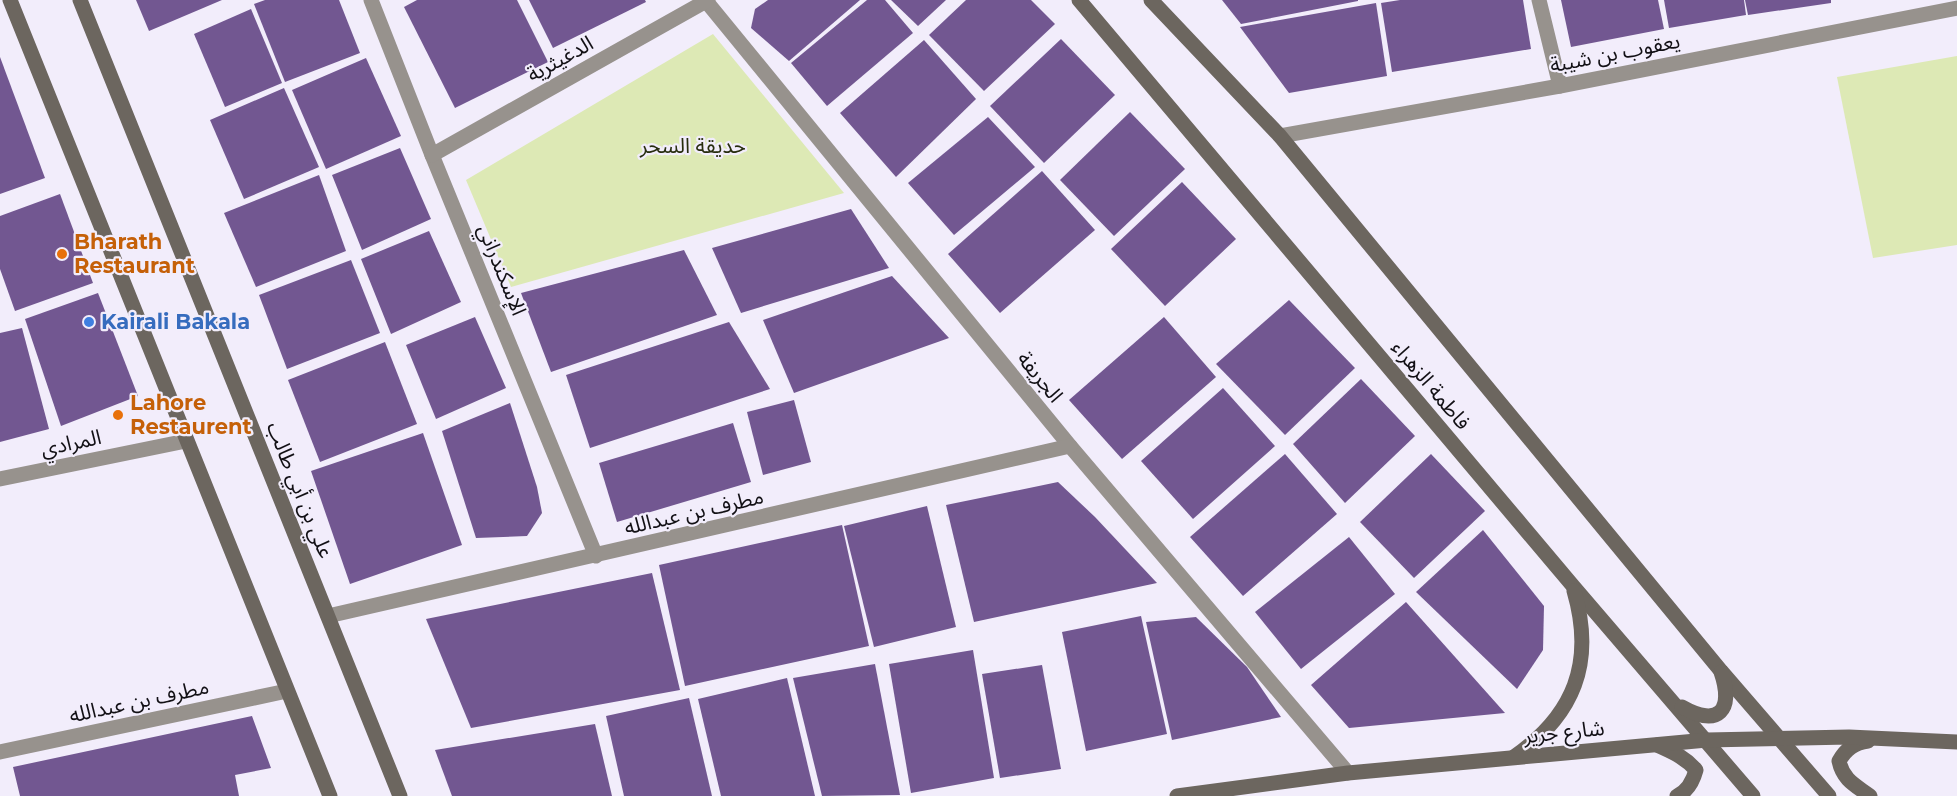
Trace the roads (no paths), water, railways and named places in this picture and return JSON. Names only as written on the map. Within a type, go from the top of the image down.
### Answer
[{"type":"main road","points":[[10,0],[330,796]]},
{"type":"main road","name":"علي بن أبي طالب","points":[[80,0],[400,796]]},
{"type":"main road","name":"فاطمة الزهراء","points":[[1079,0],[1753,796]]},
{"type":"main road","points":[[1151,0],[1280,136],[1720,670],[1829,796]]},
{"type":"main road","points":[[1511,759],[1535,743],[1555,722],[1570,698],[1579,670],[1583,642],[1581,614],[1573,586]]},
{"type":"main road","points":[[1674,702],[1695,714],[1708,716],[1723,711],[1726,696],[1720,670]]},
{"type":"main road","name":"شارع جرير","points":[[1177,796],[1348,773],[1707,740],[1778,737],[1957,742]]},
{"type":"main road","points":[[1870,796],[1848,780],[1841,771],[1839,761],[1848,749],[1860,742],[1895,739]]},
{"type":"main road","points":[[1654,744],[1680,755],[1696,770],[1690,784],[1677,796]]},
{"type":"street","name":"الإسكندراني","points":[[371,0],[596,556]]},
{"type":"street","points":[[1539,0],[1560,86]]},
{"type":"street","name":"الدغيثرية","points":[[432,155],[707,1]]},
{"type":"street","name":"الجريفة","points":[[707,1],[1070,447],[1348,773]]},
{"type":"street","name":"يعقوب بن شيبة","points":[[1280,136],[1560,86],[1957,8]]},
{"type":"street","name":"المرادي","points":[[0,479],[186,441]]},
{"type":"street","name":"مطرف بن عبدالله","points":[[328,616],[1070,447]]},
{"type":"street","name":"مطرف بن عبدالله","points":[[0,752],[287,691]]},
{"type":"place","name":"Bharath Restaurant","points":[[62,254]]},
{"type":"place","name":"Kairali Bakala","points":[[89,322]]},
{"type":"place","name":"Lahore Restaurent","points":[[118,415]]},
{"type":"park label","name":"حديقة السحر","points":[[693,146]]}]
